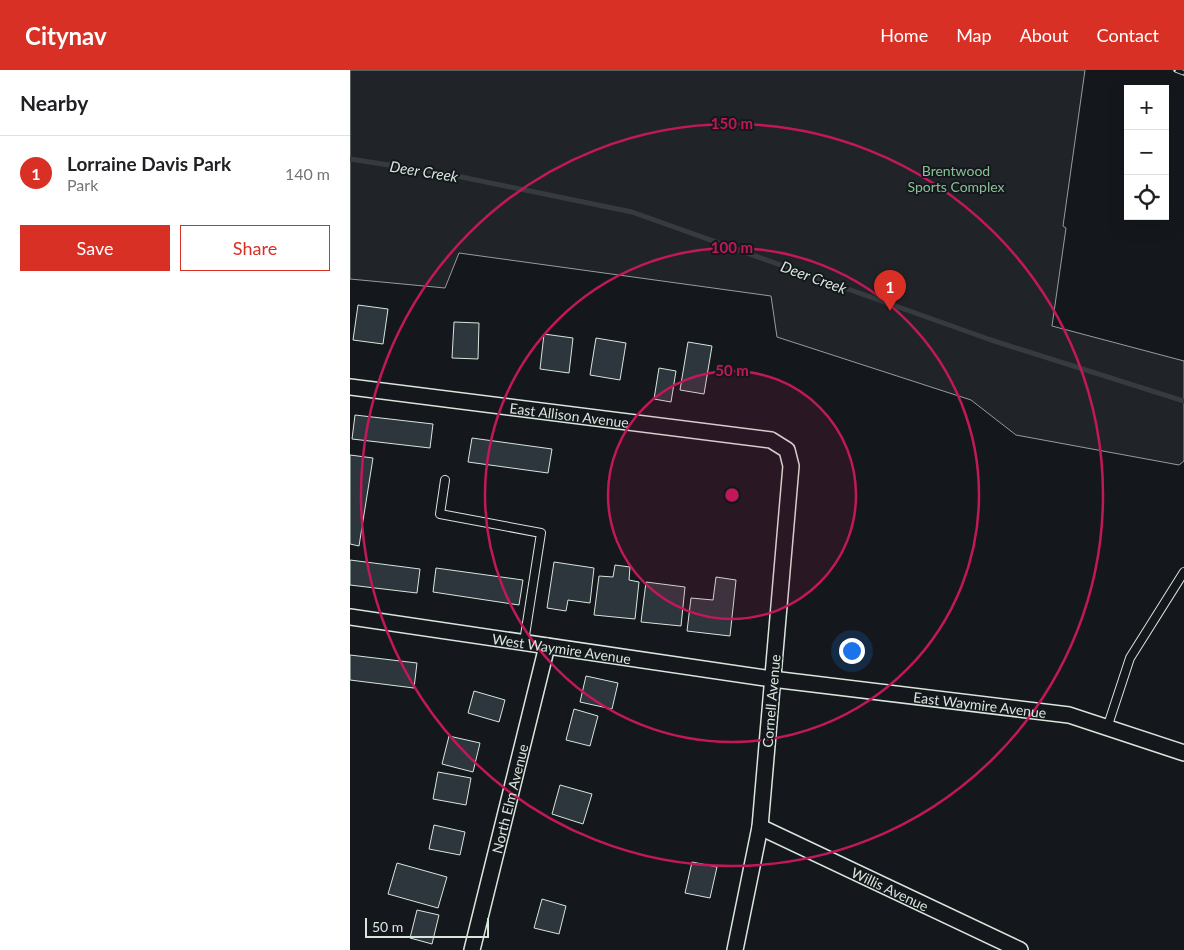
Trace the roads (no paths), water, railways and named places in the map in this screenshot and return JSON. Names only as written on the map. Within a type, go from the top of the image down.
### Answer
[{"type":"street","name":"East Allison Avenue","points":[[350,387],[771,440],[787,450]]},
{"type":"street","name":"Cornell Avenue","points":[[735,950],[760,827],[791,466],[787,450]]},
{"type":"street","name":"West Waymire Avenue","points":[[350,617],[772,679]]},
{"type":"street","name":"North Elm Avenue","points":[[472,950],[547,646]]},
{"type":"street","name":"East Waymire Avenue","points":[[772,679],[1069,715],[1184,753]]},
{"type":"street","name":"Willis Avenue","points":[[760,827],[1020,950]]},
{"type":"lane","points":[[445,480],[440,514],[541,533],[524,642]]},
{"type":"lane","points":[[1107,728],[1130,658],[1184,572]]},
{"type":"waterway","name":"Deer Creek","points":[[350,159],[447,174],[632,212],[991,340],[1184,401]]},
{"type":"railway","points":[[1176,70],[1184,73]]},
{"type":"place","name":"Lorraine Davis Park","points":[[890,311]]},
{"type":"park label","name":"Brentwood Sports Complex","points":[[956,178]]}]
